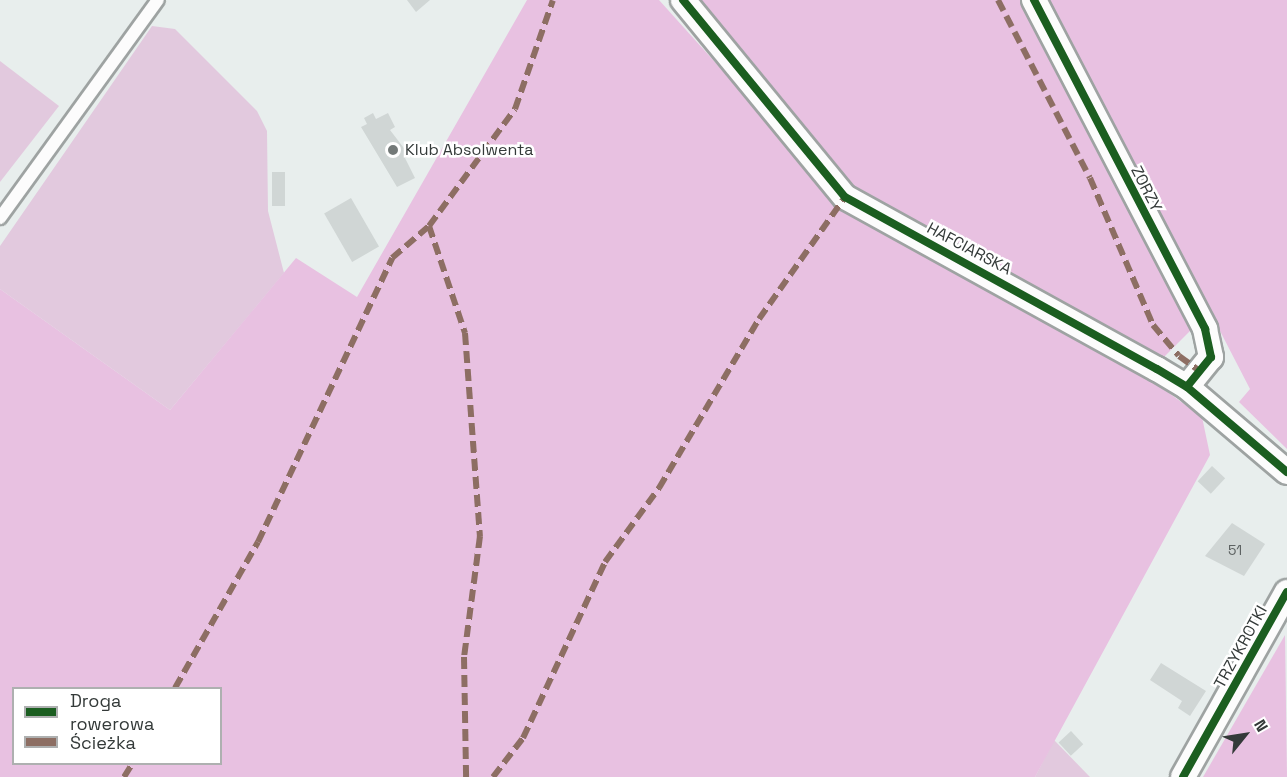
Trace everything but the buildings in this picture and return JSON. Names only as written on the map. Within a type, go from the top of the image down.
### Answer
[{"type":"street","name":"HAFCIARSKA","points":[[683,0],[845,197],[1187,387],[1287,472]]},
{"type":"street","name":"ZORZY","points":[[1034,0],[1206,329],[1211,357],[1187,387]]},
{"type":"street","name":"TRZYKROTKI","points":[[1183,777],[1287,592]]},
{"type":"lane","points":[[0,218],[158,0]]},
{"type":"shaded area","points":[[527,0],[659,0],[851,213],[1144,375],[1202,417],[1210,455],[1035,777],[0,777],[0,289],[170,410],[296,258],[357,297]]},
{"type":"shaded area","points":[[697,0],[1020,0],[1191,330],[1162,359],[852,191]]},
{"type":"shaded area","points":[[1049,0],[1287,0],[1287,449],[1239,402],[1250,389]]},
{"type":"shaded area","points":[[152,26],[175,29],[257,111],[267,131],[268,211],[284,273],[170,410],[0,289],[0,246]]},
{"type":"shaded area","points":[[0,61],[59,106],[0,182]]},
{"type":"shaded area","points":[[1285,635],[1287,777],[1203,777]]},
{"type":"shaded area","points":[[1054,740],[1090,777],[1035,777]]},
{"type":"marked path","points":[[176,687],[258,542],[392,258],[429,226],[515,109],[553,0]]},
{"type":"marked path","points":[[998,0],[1090,178],[1153,325],[1179,356],[1200,371]]},
{"type":"marked path","points":[[493,777],[523,738],[605,562],[659,488],[759,319],[845,197]]},
{"type":"marked path","points":[[429,226],[465,333],[480,536],[464,657],[466,777]]},
{"type":"marked path","points":[[124,777],[131,765]]},
{"type":"cycle path","points":[[683,0],[845,197],[1187,387],[1287,472]]},
{"type":"cycle path","points":[[1034,0],[1205,329],[1211,357],[1187,387]]},
{"type":"cycle path","points":[[1183,777],[1287,592]]},
{"type":"place","name":"Klub Absolwenta","points":[[393,150]]}]
